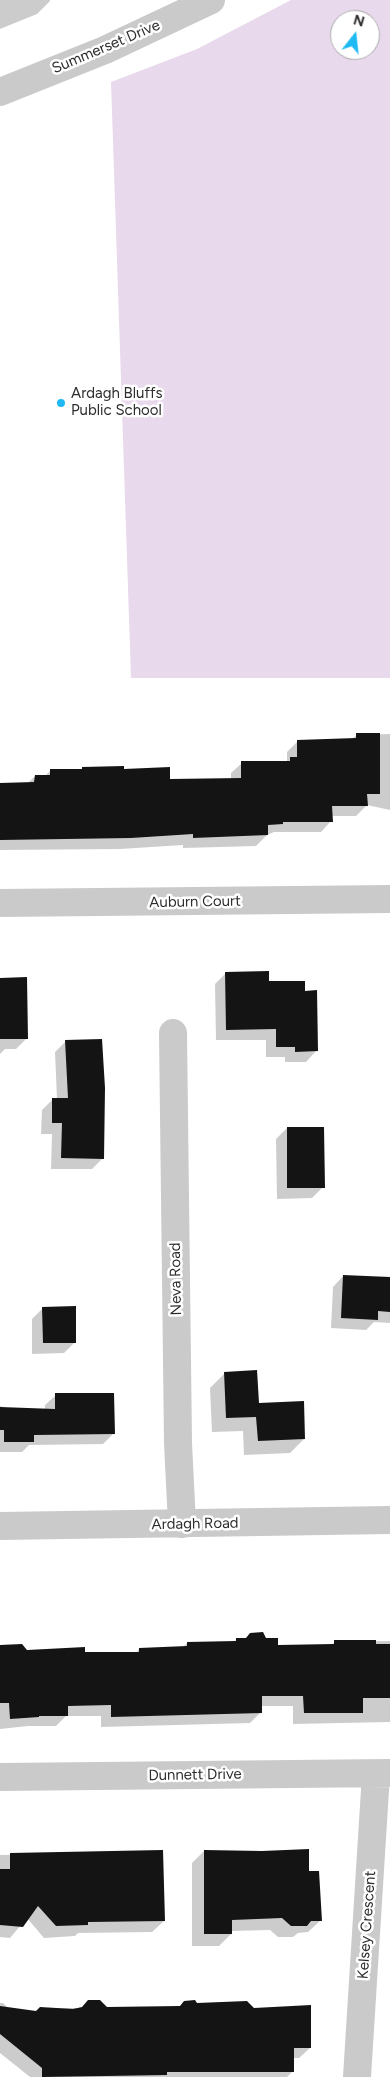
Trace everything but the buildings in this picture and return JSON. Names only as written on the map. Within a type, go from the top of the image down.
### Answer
[{"type":"street","name":"Summerset Drive","points":[[0,92],[105,50],[211,0]]},
{"type":"street","name":"Auburn Court","points":[[0,903],[390,899]]},
{"type":"street","name":"Neva Road","points":[[173,1033],[178,1443],[182,1524]]},
{"type":"street","name":"Ardagh Road","points":[[0,1526],[390,1520]]},
{"type":"street","name":"Dunnett Drive","points":[[0,1777],[383,1773]]},
{"type":"street","name":"Kelsey Crescent","points":[[357,2077],[383,1773]]},
{"type":"shaded area","points":[[291,0],[390,0],[390,678],[131,678],[111,82],[197,49]]},
{"type":"place","name":"Ardagh Bluffs Public School","points":[[61,403]]}]
